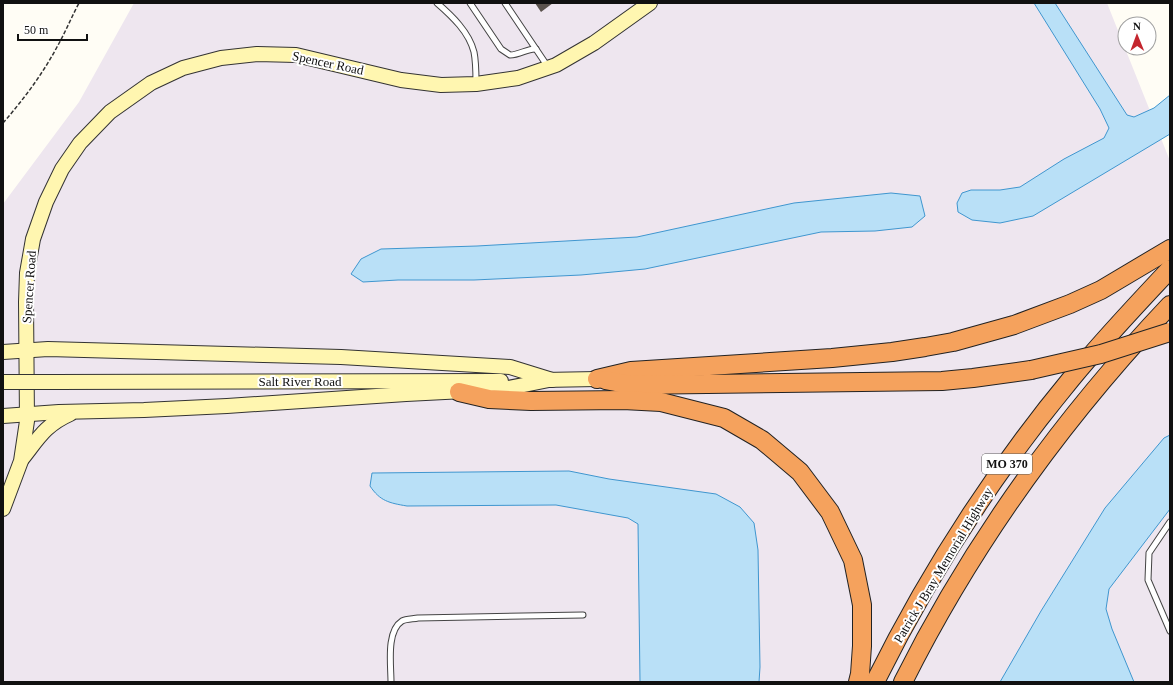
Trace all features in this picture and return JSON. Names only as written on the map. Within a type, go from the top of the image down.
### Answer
[{"type":"highway","points":[[596,379],[631,371],[864,354],[925,347],[953,342],[1014,325],[1070,304],[1101,290],[1170,249]]},
{"type":"highway","name":"Patrick J Bray Memorial Highway","points":[[875,682],[891,650],[925,590],[991,486],[1070,380],[1128,313],[1170,269]]},
{"type":"highway","name":"Patrick J Bray Memorial Highway","points":[[903,682],[955,587],[1012,499],[1052,444],[1094,391],[1129,349],[1170,305]]},
{"type":"highway","points":[[596,379],[631,385],[916,382],[973,378],[1031,370],[1101,354],[1170,332]]},
{"type":"highway","points":[[460,392],[488,399],[531,401],[623,400],[662,402],[724,418],[762,440],[800,472],[830,512],[853,560],[862,605],[862,646],[858,682]]},
{"type":"main road","name":"Spencer Road","points":[[3,509],[21,461],[27,414],[27,273],[33,239],[46,202],[62,170],[80,143],[110,112],[151,83],[183,68],[221,58],[257,54],[296,55],[401,80],[441,85],[476,84],[518,78],[556,65],[594,43],[650,3]]},
{"type":"main road","points":[[3,352],[48,349],[342,357],[510,367],[552,380]]},
{"type":"main road","name":"Salt River Road","points":[[3,382],[462,381],[596,379]]},
{"type":"main road","points":[[3,416],[227,406],[406,394],[460,392],[503,389],[552,380]]},
{"type":"main road","points":[[21,461],[46,428],[55,421],[74,412]]},
{"type":"lane","points":[[437,3],[451,16],[469,39],[474,53],[476,84]]},
{"type":"lane","points":[[470,3],[501,49],[510,55],[517,55],[533,48],[536,49]]},
{"type":"lane","points":[[505,3],[548,67]]},
{"type":"lane","points":[[1170,522],[1149,553],[1148,573],[1148,580],[1170,631]]},
{"type":"lane","points":[[391,682],[390,644],[396,626],[404,620],[418,618],[583,615]]},
{"type":"path","points":[[3,123],[44,69],[57,48],[79,3]]},
{"type":"shaded area","points":[[134,3],[1107,3],[1117,28],[1117,56],[1128,56],[1170,161],[1170,682],[3,682],[3,204],[79,102]]},
{"type":"water","points":[[1034,3],[1055,3],[1127,115],[1134,117],[1154,108],[1170,95],[1170,134],[1033,216],[1000,223],[972,220],[958,212],[957,203],[962,193],[971,190],[1000,190],[1020,187],[1064,159],[1104,138],[1109,128],[1100,109]]},
{"type":"water","points":[[891,193],[920,196],[925,216],[912,227],[875,231],[821,232],[645,269],[581,275],[474,280],[398,280],[363,282],[351,274],[361,259],[381,249],[477,246],[637,237],[794,203]]},
{"type":"water","points":[[1170,435],[1170,509],[1109,589],[1106,609],[1112,629],[1134,682],[1000,682],[1041,611],[1105,508],[1164,438]]},
{"type":"water","points":[[569,471],[609,479],[716,494],[740,507],[754,523],[758,550],[759,682],[640,682],[638,524],[628,518],[556,505],[407,506],[395,504],[381,498],[370,486],[372,473]]},
{"type":"building","points":[[535,3],[553,3],[541,12]]}]
